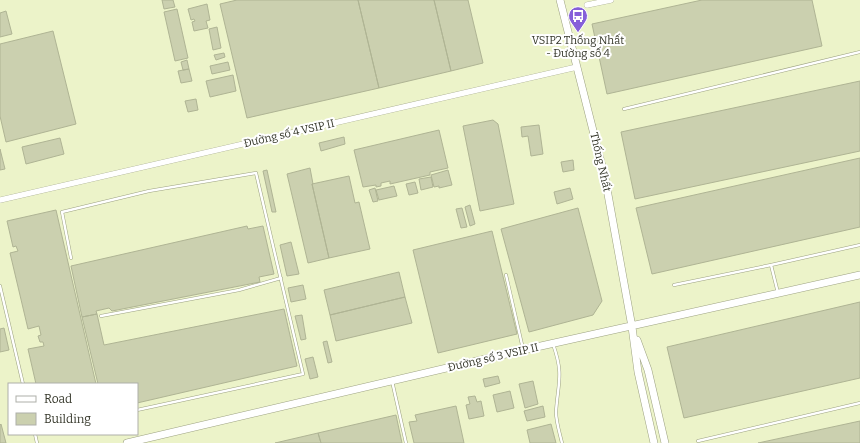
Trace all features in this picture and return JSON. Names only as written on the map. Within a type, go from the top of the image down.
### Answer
[{"type":"street","name":"Thống Nhất","points":[[560,0],[605,178],[632,327],[638,372],[654,443]]},
{"type":"street","points":[[587,5],[611,0]]},
{"type":"street","name":"Đường số 4 VSIP II","points":[[0,200],[577,67]]},
{"type":"street","name":"Đường số 3 VSIP II","points":[[127,443],[523,350],[632,327],[860,275]]},
{"type":"street","name":"Thống Nhất","points":[[632,327],[648,370],[666,443]]},
{"type":"lane","points":[[624,109],[860,52]]},
{"type":"lane","points":[[72,258],[63,223],[62,212],[148,191],[256,173],[303,374],[138,410]]},
{"type":"lane","points":[[674,285],[860,245]]},
{"type":"lane","points":[[771,265],[778,294]]},
{"type":"lane","points":[[506,275],[523,350]]},
{"type":"lane","points":[[102,316],[239,290],[281,278]]},
{"type":"lane","points":[[0,286],[23,383]]},
{"type":"lane","points":[[553,344],[559,362],[560,389],[556,414],[562,443]]},
{"type":"lane","points":[[391,381],[406,443]]},
{"type":"lane","points":[[698,441],[860,403]]},
{"type":"shaded area","points":[[0,0],[860,0],[860,443],[0,443]]},
{"type":"building","points":[[162,0],[173,0],[175,7],[164,9]]},
{"type":"building","points":[[237,0],[358,0],[379,88],[247,118],[220,4]]},
{"type":"building","points":[[358,0],[434,0],[451,71],[379,88]]},
{"type":"building","points":[[434,0],[468,0],[483,63],[451,71]]},
{"type":"building","points":[[702,0],[812,0],[822,46],[607,94],[592,24]]},
{"type":"building","points":[[207,4],[210,20],[206,21],[208,28],[194,31],[192,22],[195,21],[194,19],[191,20],[188,9]]},
{"type":"building","points":[[177,9],[188,58],[175,61],[164,12]]},
{"type":"building","points":[[6,11],[12,34],[0,37],[0,13]]},
{"type":"building","points":[[217,27],[221,48],[213,50],[209,29]]},
{"type":"building","points":[[53,31],[76,124],[6,142],[0,116],[0,44]]},
{"type":"building","points":[[224,53],[225,57],[216,60],[214,55]]},
{"type":"building","points":[[187,60],[189,69],[183,70],[181,62]]},
{"type":"building","points":[[228,62],[230,70],[212,74],[210,66]]},
{"type":"building","points":[[189,69],[192,81],[181,83],[178,71]]},
{"type":"building","points":[[233,75],[236,91],[210,97],[206,81]]},
{"type":"building","points":[[860,81],[860,151],[635,199],[621,132]]},
{"type":"building","points":[[196,99],[198,110],[188,112],[185,101]]},
{"type":"building","points":[[493,120],[498,124],[514,204],[480,211],[463,126]]},
{"type":"building","points":[[539,125],[543,154],[531,156],[528,136],[522,137],[521,127]]},
{"type":"building","points":[[439,130],[448,168],[430,172],[430,175],[390,184],[390,181],[381,183],[381,186],[376,187],[376,185],[363,187],[354,150]]},
{"type":"building","points":[[344,137],[345,144],[321,151],[319,143]]},
{"type":"building","points":[[60,138],[64,154],[26,164],[22,147]]},
{"type":"building","points":[[0,149],[5,169],[0,170]]},
{"type":"building","points":[[860,158],[860,227],[652,274],[636,208]]},
{"type":"building","points":[[573,160],[574,170],[563,172],[561,162]]},
{"type":"building","points":[[310,168],[312,184],[329,258],[308,263],[287,174]]},
{"type":"building","points":[[267,170],[276,212],[272,212],[263,171]]},
{"type":"building","points":[[448,170],[452,185],[439,188],[439,186],[434,187],[431,175]]},
{"type":"building","points":[[349,176],[355,203],[359,202],[370,249],[329,258],[312,184]]},
{"type":"building","points":[[431,177],[433,187],[421,190],[419,179]]},
{"type":"building","points":[[415,182],[418,193],[409,195],[406,184]]},
{"type":"building","points":[[394,186],[397,196],[379,200],[376,190]]},
{"type":"building","points":[[375,188],[378,201],[373,202],[369,190]]},
{"type":"building","points":[[570,188],[573,199],[557,204],[554,192]]},
{"type":"building","points":[[470,205],[475,224],[470,226],[465,207]]},
{"type":"building","points":[[462,208],[467,227],[461,228],[456,209]]},
{"type":"building","points":[[578,208],[602,301],[593,315],[529,332],[501,229]]},
{"type":"building","points":[[56,210],[96,383],[36,383],[28,349],[44,346],[43,342],[40,342],[38,336],[41,335],[39,326],[28,329],[10,253],[18,251],[16,246],[13,247],[7,221]]},
{"type":"building","points":[[247,226],[248,229],[263,226],[274,274],[259,277],[260,282],[112,311],[109,308],[96,311],[97,314],[82,317],[71,266]]},
{"type":"building","points":[[492,231],[517,334],[438,353],[413,250]]},
{"type":"building","points":[[291,242],[299,274],[287,276],[280,245]]},
{"type":"building","points":[[399,272],[405,297],[330,315],[324,290]]},
{"type":"building","points":[[303,285],[306,299],[291,302],[288,288]]},
{"type":"building","points":[[405,297],[412,323],[336,341],[330,315]]},
{"type":"building","points":[[860,302],[860,378],[684,418],[667,347]]},
{"type":"building","points":[[284,309],[297,366],[138,403],[138,383],[98,383],[82,317],[97,314],[104,345]]},
{"type":"building","points":[[302,315],[306,339],[301,340],[295,316]]},
{"type":"building","points":[[4,328],[9,350],[0,352],[0,329]]},
{"type":"building","points":[[327,341],[332,362],[328,363],[323,342]]},
{"type":"building","points":[[313,357],[318,377],[310,379],[305,359]]},
{"type":"building","points":[[498,376],[500,383],[485,387],[483,379]]},
{"type":"building","points":[[533,381],[538,404],[525,408],[519,384]]},
{"type":"building","points":[[510,391],[514,408],[497,412],[493,395]]},
{"type":"building","points":[[475,396],[477,402],[481,401],[484,416],[469,419],[466,405],[470,404],[468,397]]},
{"type":"building","points":[[456,406],[464,443],[414,443],[409,422],[417,421],[415,415]]},
{"type":"building","points":[[543,406],[545,417],[527,421],[524,411]]},
{"type":"building","points":[[396,415],[402,443],[321,443],[318,433]]},
{"type":"building","points":[[860,421],[860,443],[758,443]]},
{"type":"building","points":[[1,424],[6,443],[0,443]]},
{"type":"building","points":[[551,424],[556,443],[530,443],[527,430]]},
{"type":"building","points":[[318,433],[321,443],[275,443]]},
{"type":"place","name":"VSIP2 Thống Nhất - Đường số 4","points":[[578,33]]}]
